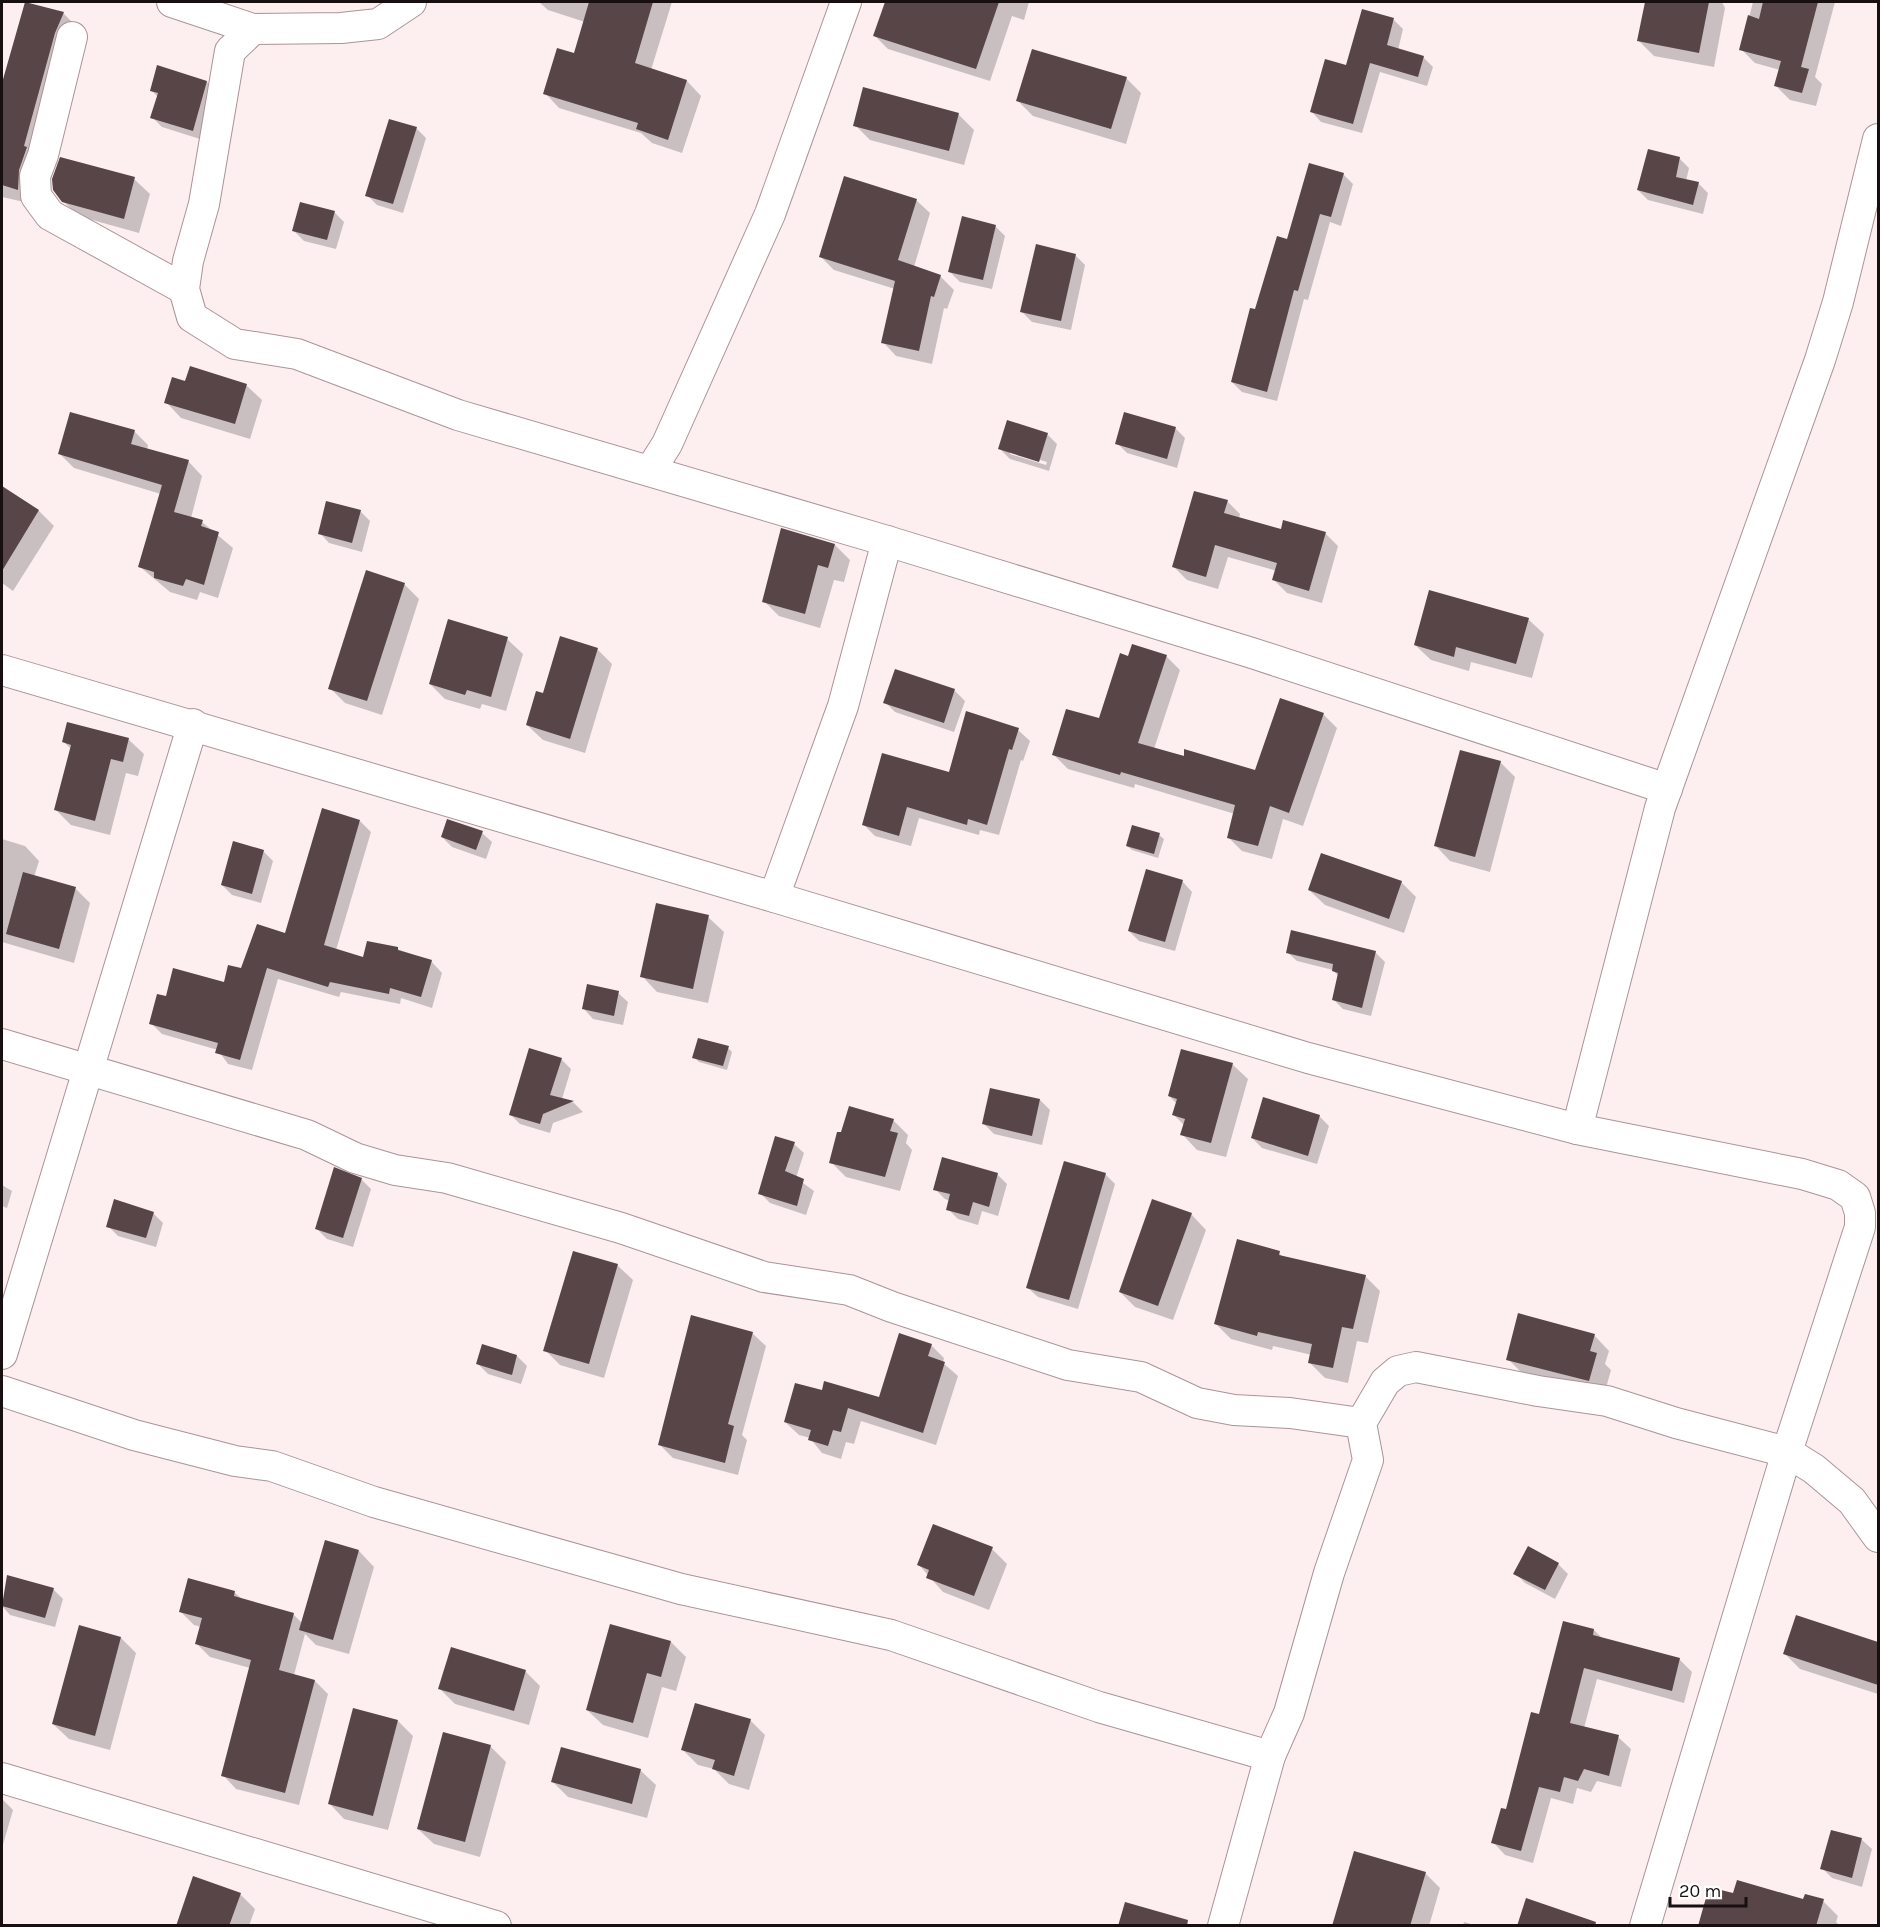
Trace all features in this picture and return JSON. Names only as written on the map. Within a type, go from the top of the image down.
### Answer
[{"type":"street","points":[[172,2],[253,29],[342,28],[378,24],[411,2]]},
{"type":"street","points":[[650,471],[667,444],[770,214],[846,2]]},
{"type":"street","points":[[253,29],[230,51],[204,204],[188,261],[184,289],[192,317],[235,344],[297,354],[458,415],[887,541],[1251,653],[1667,789]]},
{"type":"street","points":[[72,37],[43,155],[35,176],[36,196],[50,215],[184,289]]},
{"type":"street","points":[[1577,1129],[1667,789],[1820,360],[1838,302],[1878,139]]},
{"type":"street","points":[[774,897],[843,706],[887,541]]},
{"type":"street","points":[[2,670],[193,724],[1308,1058],[1577,1129],[1802,1174],[1838,1185],[1855,1197],[1860,1213],[1860,1227],[1851,1261],[1787,1452],[1646,1926]]},
{"type":"street","points":[[2,1354],[193,724]]},
{"type":"street","points":[[2,1044],[307,1135],[355,1158],[395,1170],[447,1178],[599,1222],[764,1277],[849,1290],[892,1307],[1068,1365],[1141,1377],[1197,1403],[1234,1410],[1290,1413],[1362,1423]]},
{"type":"street","points":[[1223,1926],[1270,1756],[1289,1713],[1329,1573],[1368,1460],[1362,1423],[1385,1382],[1398,1371],[1416,1367],[1538,1391],[1606,1401],[1676,1423],[1743,1438],[1787,1452],[1814,1469],[1852,1501],[1878,1537]]},
{"type":"street","points":[[2,1391],[134,1435],[235,1461],[272,1466],[374,1502],[681,1589],[891,1635],[1099,1707],[1270,1756]]},
{"type":"street","points":[[2,1778],[496,1926]]},
{"type":"building","points":[[25,2],[64,12],[55,33],[24,146],[27,147],[19,170],[18,190],[2,185],[2,83]]},
{"type":"building","points":[[589,2],[653,2],[635,63],[687,80],[668,140],[636,129],[638,123],[543,94],[557,48],[574,53]]},
{"type":"building","points":[[885,2],[999,2],[976,69],[873,36]]},
{"type":"building","points":[[1645,2],[1709,2],[1699,53],[1637,41]]},
{"type":"building","points":[[1763,2],[1818,2],[1801,67],[1809,69],[1802,93],[1774,86],[1781,61],[1739,50],[1748,15],[1759,19]]},
{"type":"building","points":[[1362,9],[1394,18],[1387,45],[1424,56],[1418,77],[1370,63],[1353,124],[1310,112],[1325,59],[1346,65]]},
{"type":"building","points":[[1032,49],[1127,77],[1111,129],[1016,101]]},
{"type":"building","points":[[157,65],[207,81],[193,131],[150,118],[158,93],[150,91]]},
{"type":"building","points":[[863,87],[959,113],[949,151],[853,126]]},
{"type":"building","points":[[389,119],[417,127],[393,204],[365,196]]},
{"type":"building","points":[[1648,149],[1680,157],[1676,177],[1699,182],[1693,205],[1637,190]]},
{"type":"building","points":[[60,157],[135,177],[124,219],[62,202],[53,190],[52,179]]},
{"type":"building","points":[[1309,163],[1344,173],[1331,217],[1320,214],[1298,291],[1294,290],[1267,392],[1231,382],[1250,308],[1255,309],[1277,236],[1287,239]]},
{"type":"building","points":[[844,176],[917,199],[898,260],[941,275],[934,297],[931,296],[919,351],[881,343],[895,281],[819,257]]},
{"type":"building","points":[[300,202],[335,211],[327,240],[292,231]]},
{"type":"building","points":[[962,216],[996,225],[983,280],[948,272]]},
{"type":"building","points":[[1036,244],[1076,254],[1061,321],[1020,312]]},
{"type":"building","points":[[190,366],[247,384],[235,424],[164,403],[172,377],[185,381]]},
{"type":"building","points":[[70,412],[135,430],[131,444],[189,460],[174,512],[203,520],[201,526],[219,532],[204,585],[186,579],[183,586],[154,578],[154,572],[138,567],[162,485],[58,454]]},
{"type":"building","points":[[1124,412],[1176,427],[1167,459],[1115,444]]},
{"type":"building","points":[[1007,420],[1048,433],[1039,462],[998,449]]},
{"type":"building","points":[[2,486],[39,510],[2,571]]},
{"type":"building","points":[[1194,491],[1228,500],[1224,513],[1281,529],[1283,520],[1326,532],[1309,591],[1272,580],[1277,563],[1215,545],[1206,577],[1172,567]]},
{"type":"building","points":[[326,501],[361,510],[352,543],[318,534]]},
{"type":"building","points":[[781,528],[835,544],[828,568],[818,565],[805,614],[762,602]]},
{"type":"building","points":[[366,570],[405,583],[367,701],[328,689]]},
{"type":"building","points":[[1429,590],[1529,618],[1516,664],[1456,647],[1454,657],[1414,645]]},
{"type":"building","points":[[448,619],[508,637],[491,697],[467,690],[465,695],[429,684]]},
{"type":"building","points":[[560,636],[598,648],[570,739],[526,725],[536,691],[543,693]]},
{"type":"building","points":[[1132,644],[1167,655],[1138,743],[1184,756],[1184,749],[1255,770],[1280,698],[1324,713],[1289,813],[1270,806],[1258,846],[1227,838],[1235,805],[1052,755],[1066,709],[1099,718],[1120,653],[1128,656]]},
{"type":"building","points":[[895,669],[955,689],[944,723],[883,703]]},
{"type":"building","points":[[966,711],[1019,728],[1012,750],[1009,749],[987,825],[968,819],[967,825],[907,807],[899,836],[862,825],[882,753],[949,772]]},
{"type":"building","points":[[67,722],[129,738],[123,762],[111,759],[95,821],[54,810],[71,745],[62,742]]},
{"type":"building","points":[[1460,750],[1501,761],[1475,857],[1434,846]]},
{"type":"building","points":[[322,808],[360,820],[324,945],[363,957],[367,941],[398,947],[398,950],[432,960],[421,997],[390,988],[389,994],[330,982],[328,987],[267,968],[240,1060],[215,1053],[218,1043],[149,1024],[157,994],[166,996],[173,968],[224,982],[228,965],[241,968],[257,924],[285,933]]},
{"type":"building","points":[[447,819],[483,831],[476,850],[441,837]]},
{"type":"building","points":[[1132,825],[1160,833],[1154,854],[1126,846]]},
{"type":"building","points":[[233,841],[264,850],[252,894],[221,885]]},
{"type":"building","points":[[1321,853],[1402,881],[1389,919],[1308,890]]},
{"type":"building","points":[[1146,869],[1183,880],[1165,942],[1128,931]]},
{"type":"building","points":[[23,872],[76,887],[59,949],[6,934]]},
{"type":"building","points":[[656,903],[709,915],[693,989],[640,977]]},
{"type":"building","points":[[1291,930],[1376,951],[1362,1008],[1332,1000],[1338,973],[1332,971],[1333,964],[1286,953]]},
{"type":"building","points":[[587,984],[619,991],[614,1016],[582,1009]]},
{"type":"building","points":[[698,1038],[729,1046],[723,1066],[692,1058]]},
{"type":"building","points":[[529,1048],[562,1058],[550,1095],[574,1101],[543,1114],[540,1124],[509,1115]]},
{"type":"building","points":[[1181,1049],[1233,1063],[1211,1143],[1180,1135],[1185,1119],[1172,1115],[1177,1099],[1168,1096]]},
{"type":"building","points":[[990,1088],[1040,1099],[1032,1136],[982,1124]]},
{"type":"building","points":[[1263,1097],[1320,1115],[1308,1156],[1251,1138]]},
{"type":"building","points":[[849,1106],[894,1119],[890,1131],[898,1133],[885,1177],[829,1163],[837,1132],[841,1132]]},
{"type":"building","points":[[775,1136],[795,1142],[785,1171],[804,1179],[797,1206],[758,1194]]},
{"type":"building","points":[[942,1157],[998,1173],[989,1207],[973,1202],[969,1216],[946,1210],[950,1194],[933,1190]]},
{"type":"building","points":[[1064,1161],[1106,1173],[1069,1300],[1026,1288]]},
{"type":"building","points":[[334,1167],[362,1178],[343,1238],[315,1229]]},
{"type":"building","points":[[114,1199],[154,1212],[146,1238],[106,1227]]},
{"type":"building","points":[[1152,1199],[1192,1213],[1158,1306],[1119,1292]]},
{"type":"building","points":[[1237,1239],[1280,1251],[1279,1255],[1366,1275],[1353,1329],[1342,1327],[1333,1368],[1308,1363],[1312,1344],[1258,1332],[1257,1336],[1214,1324]]},
{"type":"building","points":[[573,1251],[618,1264],[589,1364],[543,1351]]},
{"type":"building","points":[[1518,1313],[1595,1334],[1590,1351],[1597,1353],[1589,1381],[1506,1360]]},
{"type":"building","points":[[691,1315],[753,1332],[728,1424],[734,1426],[725,1463],[658,1445]]},
{"type":"building","points":[[899,1333],[932,1344],[928,1356],[945,1362],[923,1433],[848,1408],[841,1432],[833,1430],[828,1446],[808,1440],[811,1430],[784,1422],[795,1383],[822,1390],[824,1381],[879,1397]]},
{"type":"building","points":[[482,1344],[517,1355],[512,1375],[476,1364]]},
{"type":"building","points":[[933,1524],[993,1547],[974,1596],[926,1578],[929,1570],[917,1565]]},
{"type":"building","points":[[325,1540],[359,1550],[333,1640],[299,1630]]},
{"type":"building","points":[[1528,1546],[1559,1563],[1545,1590],[1513,1574]]},
{"type":"building","points":[[7,1575],[54,1588],[45,1618],[2,1606]]},
{"type":"building","points":[[188,1578],[235,1591],[234,1596],[294,1613],[279,1670],[315,1680],[285,1793],[221,1776],[251,1660],[195,1644],[202,1618],[179,1612]]},
{"type":"building","points":[[1796,1615],[1878,1642],[1878,1685],[1783,1654]]},
{"type":"building","points":[[1563,1621],[1594,1629],[1593,1635],[1680,1658],[1672,1691],[1584,1668],[1570,1723],[1619,1735],[1609,1776],[1584,1769],[1578,1781],[1564,1777],[1560,1792],[1539,1787],[1521,1851],[1491,1843],[1501,1808],[1506,1809],[1531,1712],[1539,1714]]},
{"type":"building","points":[[610,1624],[671,1641],[661,1677],[647,1673],[633,1723],[586,1710]]},
{"type":"building","points":[[79,1625],[121,1637],[95,1736],[52,1724]]},
{"type":"building","points":[[451,1647],[526,1670],[514,1711],[438,1689]]},
{"type":"building","points":[[695,1703],[751,1719],[734,1776],[712,1769],[715,1760],[681,1750]]},
{"type":"building","points":[[353,1708],[398,1720],[373,1816],[328,1804]]},
{"type":"building","points":[[443,1732],[491,1745],[465,1842],[417,1829]]},
{"type":"building","points":[[561,1747],[641,1769],[632,1804],[551,1782]]},
{"type":"building","points":[[1831,1830],[1862,1838],[1852,1878],[1820,1869]]},
{"type":"building","points":[[1354,1851],[1426,1872],[1410,1926],[1332,1926]]},
{"type":"building","points":[[193,1876],[241,1893],[229,1926],[176,1926]]},
{"type":"building","points":[[1737,1880],[1803,1899],[1805,1894],[1824,1899],[1816,1926],[1698,1926],[1709,1887],[1733,1893]]},
{"type":"building","points":[[1526,1898],[1596,1922],[1595,1926],[1517,1926]]},
{"type":"building","points":[[1125,1902],[1188,1920],[1187,1926],[1118,1926]]}]
